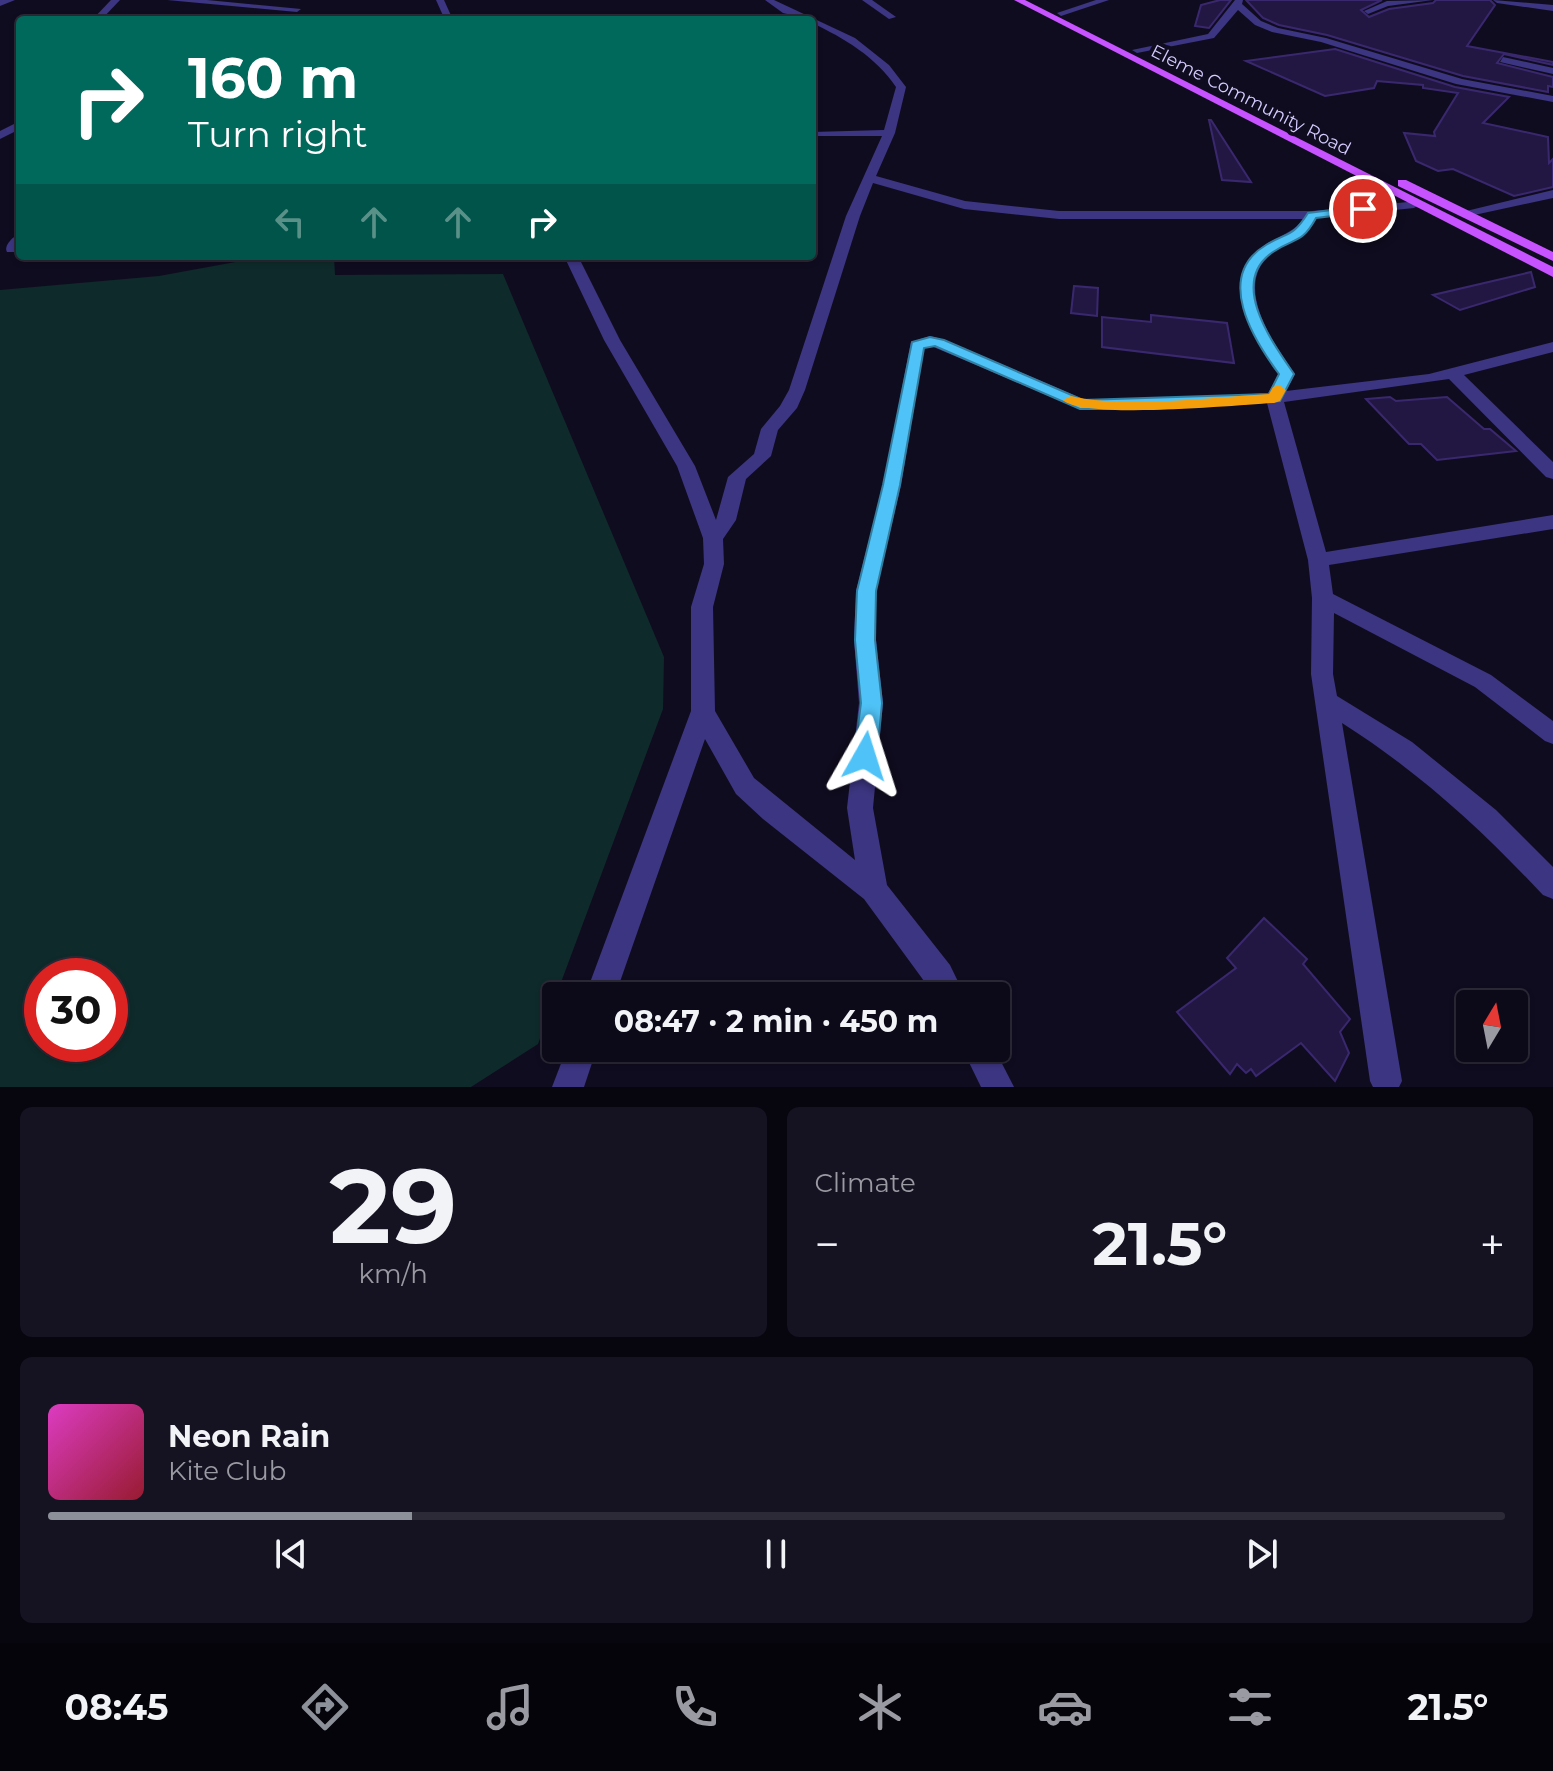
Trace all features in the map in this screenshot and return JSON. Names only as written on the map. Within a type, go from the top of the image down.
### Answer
[{"type":"main road","name":"Eleme Community Road","points":[[1018,0],[1553,273]]},
{"type":"main road","name":"Eleme Community Road","points":[[1035,0],[1553,257]]},
{"type":"street","points":[[0,3],[11,0]]},
{"type":"street","points":[[100,16],[116,0]]},
{"type":"street","points":[[171,0],[297,9]]},
{"type":"street","points":[[769,0],[783,12],[798,16]]},
{"type":"street","points":[[866,0],[892,17]]},
{"type":"street","points":[[1061,13],[1105,0]]},
{"type":"street","points":[[1368,11],[1387,4],[1429,0]]},
{"type":"street","points":[[1497,0],[1553,8]]},
{"type":"street","points":[[1137,50],[1211,36],[1239,3],[1258,23],[1275,30],[1323,40],[1460,82],[1553,99]]},
{"type":"street","points":[[713,538],[726,520],[737,477],[762,456],[770,429],[788,408],[797,390],[853,216],[889,133],[899,99],[901,87],[897,80],[844,37],[816,22]]},
{"type":"street","points":[[1503,60],[1553,71]]},
{"type":"street","points":[[817,133],[889,133]]},
{"type":"street","points":[[869,178],[933,199],[995,210],[1127,217],[1312,215],[1414,204]]},
{"type":"street","points":[[1465,213],[1550,196]]},
{"type":"street","points":[[1312,215],[1301,234],[1270,248],[1253,262],[1247,281],[1247,301],[1265,345],[1287,374],[1274,398],[1318,560],[1323,598],[1322,674],[1386,1081]]},
{"type":"street","points":[[573,260],[612,340],[686,466],[713,538],[714,564],[702,607],[703,711],[605,982]]},
{"type":"street","points":[[874,890],[860,808],[871,703],[865,640],[866,591],[892,485],[917,345],[930,341],[939,343],[1080,404],[1152,405],[1274,398],[1453,373],[1553,347]]},
{"type":"street","points":[[1453,373],[1553,473]]},
{"type":"street","points":[[1318,560],[1553,522]]},
{"type":"street","points":[[1323,598],[1483,681],[1553,734]]},
{"type":"street","points":[[1326,701],[1415,758],[1487,818],[1553,886]]},
{"type":"street","points":[[703,711],[745,786],[772,811],[874,890],[943,982]]},
{"type":"street","points":[[568,1087],[577,1062]]},
{"type":"street","points":[[985,1062],[998,1087]]},
{"type":"green space","points":[[247,260],[334,260],[335,275],[503,274],[664,657],[663,709],[561,982],[542,982],[542,1033],[538,1044],[471,1087],[0,1087],[0,290],[159,276]]},
{"type":"building","points":[[1231,0],[1209,28],[1195,26],[1201,5]]},
{"type":"building","points":[[1246,0],[1382,0],[1361,10],[1369,17],[1389,9],[1436,0],[1490,0],[1495,5],[1467,46],[1553,62],[1553,65],[1504,54],[1497,63],[1553,77],[1553,87],[1548,86],[1548,92],[1463,76],[1327,35],[1279,25],[1263,18]]},
{"type":"building","points":[[1335,49],[1455,87],[1509,97],[1483,123],[1548,137],[1549,163],[1553,159],[1553,187],[1514,196],[1453,169],[1438,171],[1416,161],[1404,133],[1435,136],[1434,132],[1458,93],[1423,88],[1423,85],[1377,81],[1374,88],[1325,96],[1246,61]]},
{"type":"building","points":[[1211,120],[1251,182],[1222,180]]},
{"type":"building","points":[[1531,272],[1535,287],[1460,310],[1433,295]]},
{"type":"building","points":[[1074,286],[1098,288],[1097,316],[1071,313]]},
{"type":"building","points":[[1151,315],[1227,323],[1234,363],[1102,347],[1102,317],[1151,322]]},
{"type":"building","points":[[1390,397],[1396,401],[1447,397],[1516,451],[1437,460],[1421,444],[1409,444],[1366,399]]},
{"type":"building","points":[[1264,918],[1307,959],[1303,964],[1350,1019],[1340,1032],[1349,1053],[1335,1081],[1301,1043],[1256,1076],[1251,1069],[1246,1073],[1237,1064],[1230,1074],[1177,1012],[1236,968],[1227,958]]},
{"type":"slow traffic","points":[[1071,400],[1080,404],[1152,405],[1274,398],[1279,390]]},
{"type":"route","points":[[865,756],[871,703],[865,640],[866,591],[892,485],[917,345],[930,341],[939,343],[1080,404],[1152,405],[1274,398],[1287,374],[1265,345],[1247,301],[1247,281],[1253,262],[1270,248],[1301,234],[1308,227],[1312,215],[1363,209]]}]
